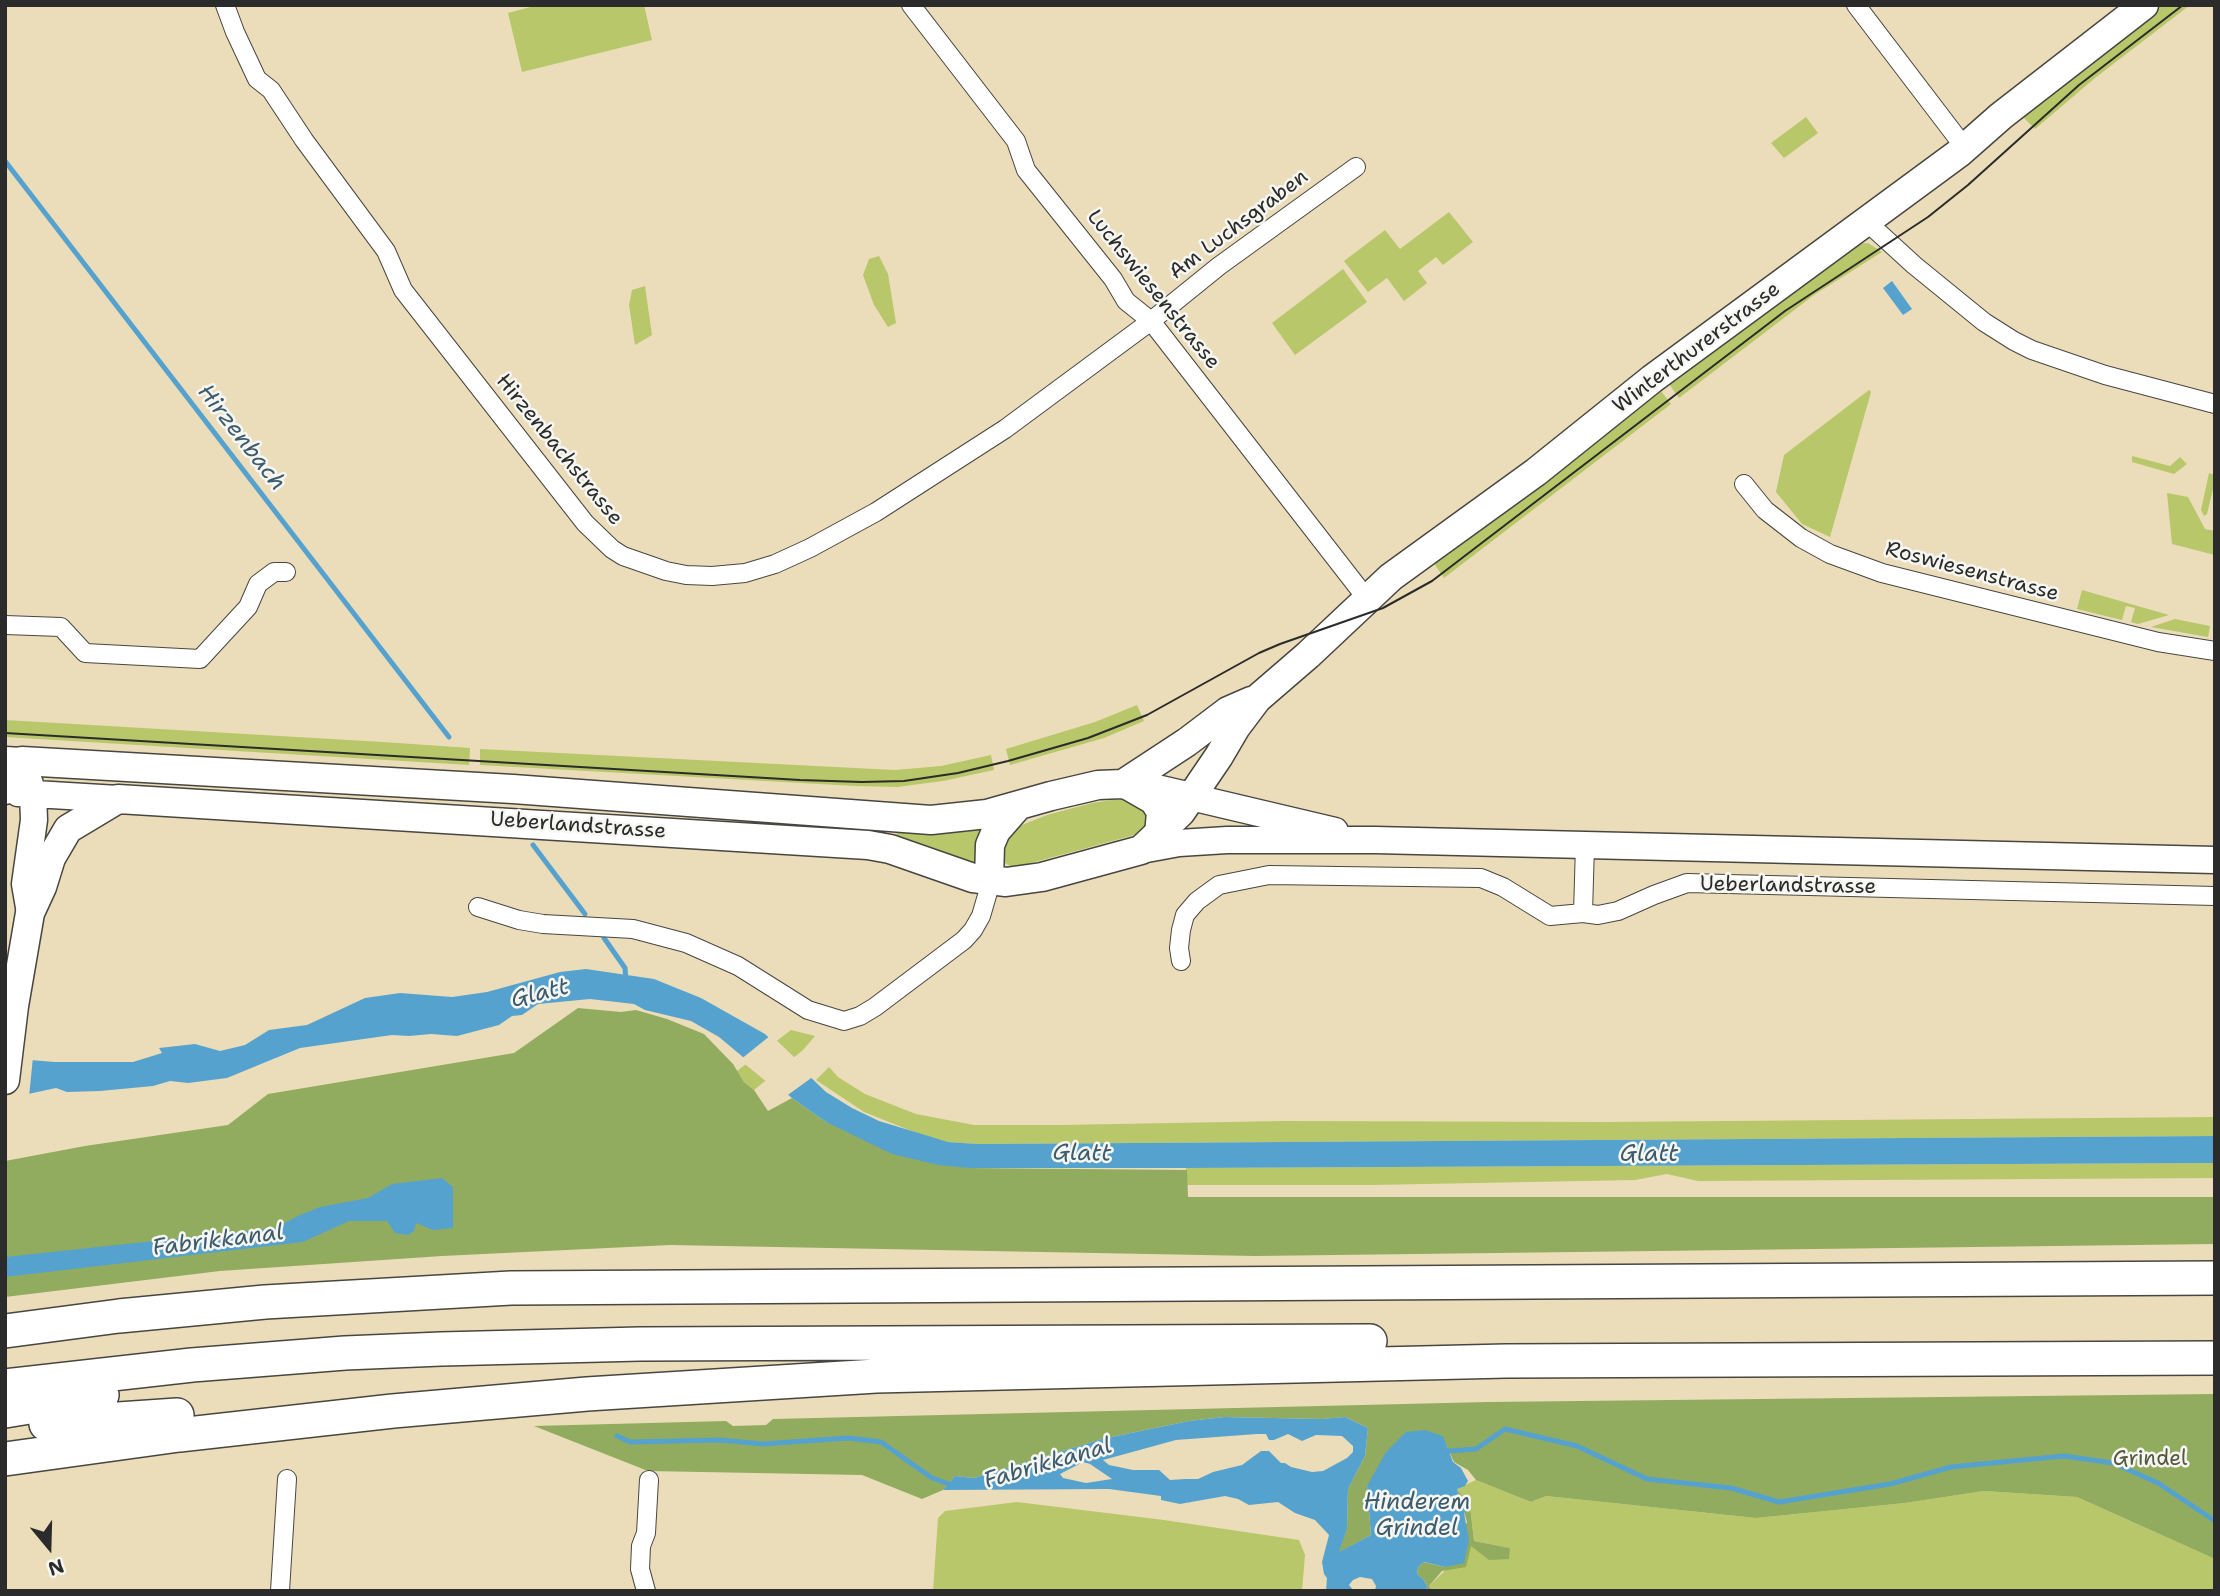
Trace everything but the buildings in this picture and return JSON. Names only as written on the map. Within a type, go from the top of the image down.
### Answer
[{"type":"highway","points":[[5,1331],[265,1302],[511,1288],[2215,1278]]},
{"type":"highway","points":[[5,1386],[192,1365],[345,1353],[502,1347],[640,1344],[2215,1337]]},
{"type":"highway","points":[[5,1411],[143,1388],[237,1377],[345,1353]]},
{"type":"highway","points":[[5,1459],[178,1434],[327,1418],[587,1394],[890,1376],[1437,1362],[2215,1358]]},
{"type":"highway","points":[[5,1429],[187,1414],[327,1418]]},
{"type":"main road","name":"Winterthurerstrasse","points":[[1191,797],[1257,699],[1416,558],[1536,472],[1652,379],[1965,148],[2001,116],[2144,5]]},
{"type":"main road","name":"Winterthurerstrasse","points":[[1123,784],[1228,711],[1257,699]]},
{"type":"main road","points":[[5,791],[14,760]]},
{"type":"main road","points":[[14,760],[33,793],[34,820],[25,884],[30,913]]},
{"type":"main road","name":"Ueberlandstrasse","points":[[14,760],[513,789],[931,820],[957,819],[1017,807],[1074,790],[1123,784]]},
{"type":"main road","points":[[1123,784],[1191,797]]},
{"type":"main road","points":[[1123,784],[1153,801],[1160,812],[1150,842]]},
{"type":"main road","name":"Ueberlandstrasse","points":[[5,791],[868,845],[890,849],[950,871],[1006,882],[1042,877],[1150,842],[1227,840],[1375,840],[2215,860]]},
{"type":"main road","name":"Ueberlandstrasse","points":[[1150,842],[1181,813],[1191,797],[1375,840]]},
{"type":"main road","points":[[5,1080],[30,913],[51,858],[68,829],[118,799]]},
{"type":"main road","points":[[989,880],[990,845],[996,831],[1017,807]]},
{"type":"street","name":"Hirzenbachstrasse","points":[[225,5],[257,79],[271,90],[304,140],[386,251],[403,290],[585,523],[612,549],[646,565],[686,575],[745,573],[810,548],[876,512],[1005,429],[1151,321]]},
{"type":"street","name":"Luchswiesenstrasse","points":[[911,5],[1016,141],[1026,170],[1113,279],[1126,301],[1151,321],[1367,599]]},
{"type":"street","points":[[1856,5],[1965,148]]},
{"type":"street","name":"Am Luchsgraben","points":[[1151,321],[1219,266],[1356,167]]},
{"type":"street","points":[[1867,222],[1913,265],[1984,322],[2014,341],[2032,350],[2105,375],[2215,404]]},
{"type":"street","name":"Roswiesenstrasse","points":[[1744,484],[1765,510],[1801,538],[1830,554],[1882,573],[2158,642],[2215,651]]},
{"type":"street","points":[[5,625],[61,627],[85,653],[200,659],[248,607],[258,584],[274,572],[286,572]]},
{"type":"street","points":[[1583,913],[1585,845]]},
{"type":"street","name":"Ueberlandstrasse","points":[[1181,961],[1179,948],[1185,915],[1197,901],[1219,886],[1232,881],[1269,875],[1481,878],[1503,887],[1550,916],[1583,913],[1598,915],[1618,911],[1687,883],[2215,896]]},
{"type":"street","points":[[478,907],[519,920],[633,929],[686,943],[738,966],[808,1010],[844,1021],[875,1007],[964,940],[981,916],[989,880]]},
{"type":"street","points":[[279,1591],[287,1479]]},
{"type":"street","points":[[646,1591],[640,1569],[641,1546],[646,1533],[649,1479]]},
{"type":"green space","points":[[538,5],[644,5],[652,40],[522,72],[508,13]]},
{"type":"green space","points":[[2162,5],[2190,5],[2095,78],[2035,129],[2023,117],[2014,125],[2011,122]]},
{"type":"green space","points":[[1806,117],[1818,133],[1784,158],[1771,143]]},
{"type":"green space","points":[[1449,212],[1473,242],[1443,265],[1436,257],[1418,271],[1427,283],[1404,301],[1387,278],[1368,292],[1344,261],[1385,230],[1400,249]]},
{"type":"green space","points":[[1868,243],[1882,252],[1814,295],[1679,398],[1667,381],[1856,244]]},
{"type":"green space","points":[[879,256],[888,274],[896,323],[888,327],[874,305],[863,275],[869,259]]},
{"type":"green space","points":[[1343,269],[1367,302],[1295,355],[1272,323]]},
{"type":"green space","points":[[645,286],[652,335],[635,345],[629,305],[632,290]]},
{"type":"green space","points":[[1869,390],[1871,392],[1830,537],[1802,524],[1776,492],[1784,455]]},
{"type":"green space","points":[[1661,391],[1671,404],[1444,578],[1431,559],[1651,393],[1654,397]]},
{"type":"green space","points":[[2132,456],[2170,466],[2180,457],[2187,464],[2174,474],[2132,462]]},
{"type":"green space","points":[[2209,473],[2215,475],[2215,481],[2207,514],[2204,516],[2201,510]]},
{"type":"green space","points":[[2167,493],[2188,497],[2205,529],[2215,531],[2215,555],[2172,544]]},
{"type":"green space","points":[[2082,590],[2169,615],[2138,624],[2131,622],[2135,608],[2126,606],[2122,620],[2077,609]]},
{"type":"green space","points":[[2175,619],[2210,626],[2208,637],[2151,627]]},
{"type":"green space","points":[[1137,705],[1144,721],[1104,738],[1010,765],[1006,749],[1095,722]]},
{"type":"green space","points":[[5,720],[470,748],[469,765],[5,737]]},
{"type":"green space","points":[[480,749],[895,770],[941,766],[991,755],[994,770],[897,787],[855,786],[480,765]]},
{"type":"green space","points":[[1112,800],[1131,800],[1146,805],[1148,824],[1138,834],[1020,866],[1012,867],[1000,856],[1004,839],[1022,825],[1047,815]]},
{"type":"green space","points":[[897,829],[963,832],[984,829],[977,864],[957,861],[896,839]]},
{"type":"green space","points":[[578,1008],[621,1012],[636,1010],[704,1034],[733,1064],[768,1111],[792,1098],[826,1122],[969,1168],[1187,1170],[1188,1197],[2215,1197],[2215,1244],[1255,1256],[670,1245],[442,1256],[220,1271],[5,1297],[5,1161],[228,1125],[268,1094],[514,1053]]},
{"type":"green space","points":[[791,1030],[815,1036],[803,1050],[754,1090],[744,1082],[737,1071]]},
{"type":"green space","points":[[829,1067],[838,1077],[865,1094],[916,1114],[974,1125],[2215,1117],[2215,1136],[978,1144],[929,1138],[864,1112],[816,1080]]},
{"type":"green space","points":[[2215,1163],[2215,1178],[1698,1181],[1667,1174],[1635,1180],[1372,1185],[1187,1185],[1186,1168]]},
{"type":"green space","name":"Grindel","points":[[2215,1394],[2215,1559],[2077,1497],[1984,1491],[1905,1503],[1756,1518],[1546,1496],[1531,1502],[1476,1480],[1468,1470],[1454,1462],[1442,1436],[1367,1486],[1371,1535],[1338,1553],[1347,1529],[1348,1489],[1365,1456],[1368,1428],[1345,1417],[1224,1417],[1189,1421],[1102,1439],[974,1478],[955,1476],[943,1490],[922,1499],[862,1475],[648,1471],[534,1426],[726,1421],[733,1426],[766,1425],[773,1419],[1488,1402]]},
{"type":"green space","points":[[1476,1480],[1531,1502],[1546,1496],[1756,1518],[1905,1503],[1984,1491],[2077,1497],[2215,1559],[2215,1591],[1432,1591],[1429,1586],[1471,1545],[1510,1548],[1474,1541],[1470,1506],[1457,1489]]},
{"type":"green space","points":[[1457,1489],[1470,1506],[1474,1541],[1510,1548],[1509,1559],[1489,1560],[1471,1546],[1466,1567],[1442,1571],[1429,1586],[1432,1591],[1429,1591],[1417,1570],[1423,1562],[1445,1567],[1467,1522]]},
{"type":"green space","points":[[1017,1502],[1299,1540],[1305,1555],[1302,1591],[933,1591],[938,1518],[945,1511]]},
{"type":"water","points":[[1892,281],[1912,309],[1903,315],[1883,288]]},
{"type":"water","name":"Glatt","points":[[586,969],[654,979],[701,998],[765,1034],[826,1092],[852,1108],[879,1121],[948,1142],[978,1144],[2215,1136],[2215,1163],[1186,1168],[969,1168],[938,1165],[892,1154],[826,1122],[792,1098],[719,1037],[691,1021],[645,1010],[634,1004],[590,999],[538,1004],[499,1025],[457,1036],[392,1035],[300,1048],[227,1078],[188,1083],[170,1081],[153,1086],[100,1091],[67,1092],[56,1088],[5,1099],[5,1058],[55,1062],[133,1062],[162,1053],[159,1048],[195,1044],[220,1051],[245,1045],[269,1030],[307,1025],[365,998],[400,993],[452,997],[487,992],[560,972]]},
{"type":"water","name":"Fabrikkanal","points":[[442,1178],[453,1187],[453,1228],[433,1230],[416,1223],[414,1231],[408,1235],[395,1233],[387,1221],[349,1221],[303,1242],[5,1277],[5,1257],[275,1228],[320,1207],[368,1198],[392,1184]]},
{"type":"water","name":"Hinderem Grindel","points":[[1224,1417],[1345,1417],[1368,1428],[1365,1456],[1348,1489],[1347,1529],[1339,1552],[1371,1535],[1367,1486],[1386,1452],[1406,1432],[1425,1430],[1443,1436],[1453,1462],[1461,1468],[1468,1481],[1465,1486],[1457,1489],[1466,1511],[1464,1513],[1469,1540],[1464,1563],[1445,1567],[1424,1562],[1420,1565],[1418,1575],[1424,1580],[1429,1591],[1375,1591],[1376,1586],[1372,1579],[1360,1577],[1349,1585],[1354,1591],[1326,1591],[1327,1578],[1322,1562],[1329,1535],[1315,1520],[1295,1513],[1278,1502],[1249,1505],[1225,1496],[1180,1504],[1161,1500],[1161,1496],[1109,1489],[943,1490],[955,1476],[974,1478],[1102,1439],[1189,1421]],"holes":[[[1266,1434],[1269,1440],[1288,1434],[1302,1441],[1316,1435],[1342,1436],[1353,1446],[1353,1452],[1323,1471],[1312,1472],[1281,1463],[1269,1451],[1261,1451],[1242,1465],[1213,1472],[1198,1479],[1170,1480],[1159,1470],[1133,1470],[1109,1465],[1103,1460],[1176,1440]],[[1083,1462],[1090,1464],[1112,1479],[1086,1483],[1063,1478],[1060,1474]]]},
{"type":"pier","points":[[771,1035],[814,1076],[785,1097],[740,1060]]},
{"type":"pier","points":[[5,1055],[33,1057],[29,1097],[5,1102]]},
{"type":"waterway","name":"Hirzenbach","points":[[5,161],[449,737]]},
{"type":"waterway","name":"Hirzenbach","points":[[533,845],[585,914]]},
{"type":"waterway","name":"Hirzenbach","points":[[604,938],[625,968],[626,981]]},
{"type":"waterway","points":[[1449,1451],[1476,1449],[1505,1429],[1577,1446],[1647,1479],[1731,1488],[1779,1502],[1890,1484],[1951,1467],[2064,1456],[2113,1463],[2158,1483],[2215,1521]]},
{"type":"waterway","name":"Fabrikkanal","points":[[617,1436],[630,1442],[720,1440],[763,1444],[848,1438],[881,1442],[932,1478],[952,1485]]},
{"type":"tram line","points":[[5,733],[862,782],[904,781],[958,773],[1088,738],[1147,715],[1259,653],[1383,608],[1432,581],[1785,311],[1928,217],[1968,185],[2079,85],[2183,5]]}]
